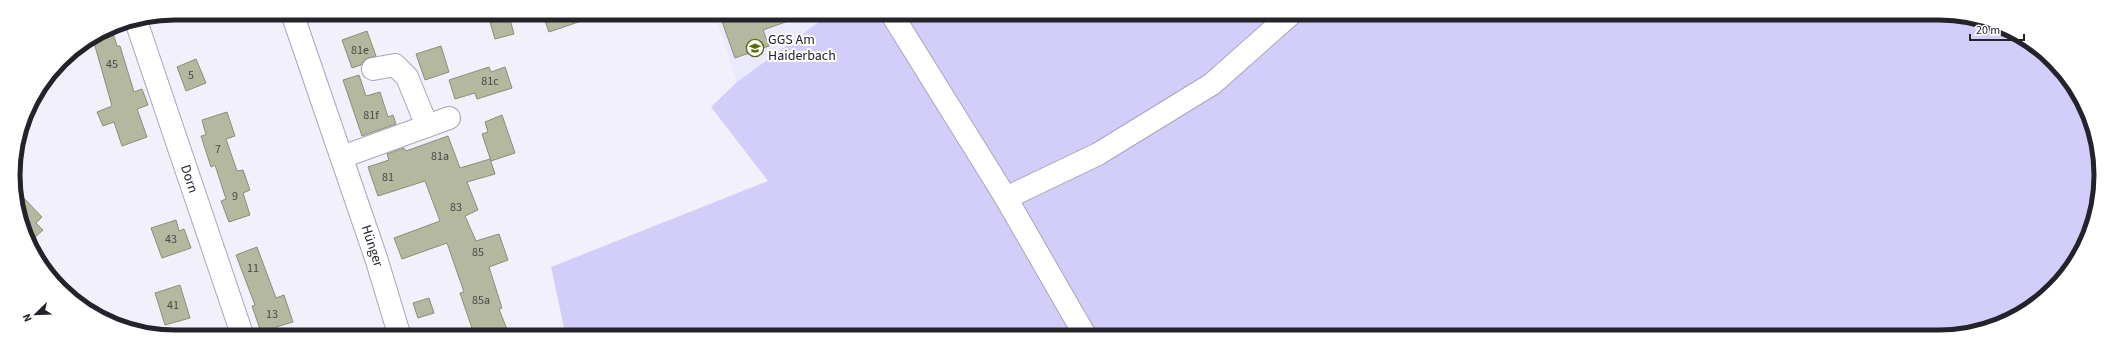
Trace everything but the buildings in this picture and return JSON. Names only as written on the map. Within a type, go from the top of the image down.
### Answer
[{"type":"street","name":"Hünger","points":[[294,20],[342,157],[398,330]]},
{"type":"street","points":[[895,20],[1006,198],[1082,330]]},
{"type":"street","points":[[1006,198],[1098,154],[1212,84],[1248,54],[1284,20]]},
{"type":"street","name":"Dorn","points":[[137,25],[241,330]]},
{"type":"street","points":[[373,69],[395,65],[407,76],[427,126]]},
{"type":"street","points":[[342,157],[449,118]]},
{"type":"shaded area","name":"GGS Am Haiderbach","points":[[716,20],[821,20],[737,82]]},
{"type":"shaded area","points":[[821,20],[885,20],[1007,219],[1071,330],[564,330],[551,267],[768,181],[711,107],[737,82]]},
{"type":"shaded area","points":[[904,20],[1959,21],[1989,28],[2008,36],[2025,46],[2049,65],[2068,89],[2078,106],[2086,125],[2093,155],[2093,195],[2086,225],[2078,244],[2056,277],[2041,292],[2008,314],[1989,322],[1959,329],[1090,330]]},
{"type":"place","name":"GGS Am Haiderbach","points":[[755,48]]}]
